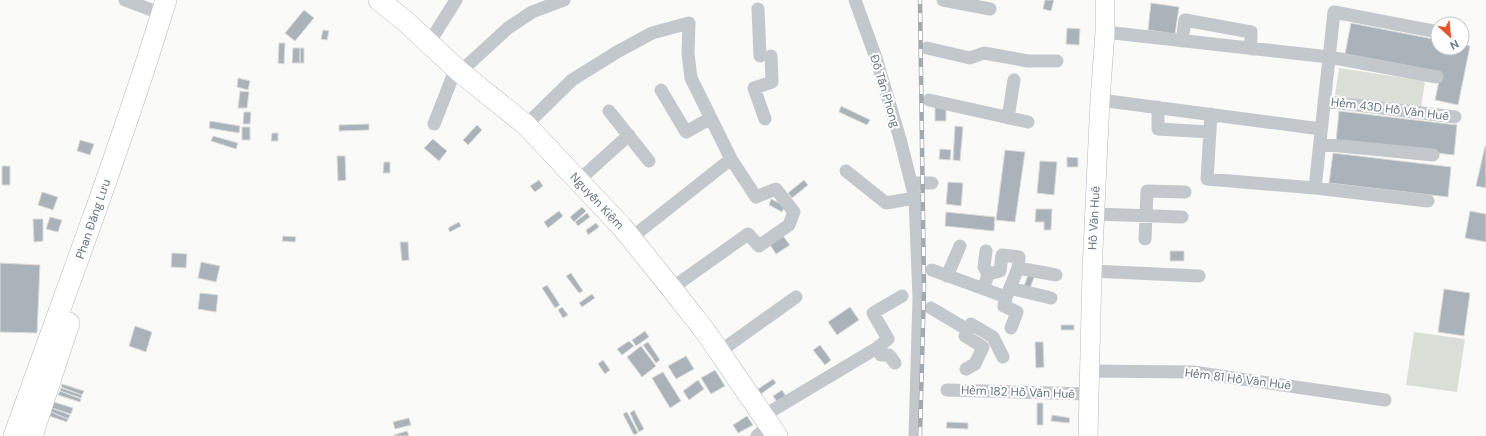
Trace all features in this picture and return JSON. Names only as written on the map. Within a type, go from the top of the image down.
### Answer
[{"type":"main road","name":"Phan Đăng Lưu","points":[[32,436],[118,175],[141,113],[177,0]]},
{"type":"main road","name":"Nguyễn Kiệm","points":[[379,0],[405,21],[458,70],[526,125],[630,238],[672,288],[720,352],[767,428]]},
{"type":"main road","name":"Hồ Văn Huê","points":[[1088,436],[1092,271],[1100,100],[1105,32],[1105,0]]},
{"type":"main road","name":"Phan Đăng Lưu","points":[[14,436],[129,117],[164,7]]},
{"type":"street","points":[[125,0],[164,7]]},
{"type":"street","points":[[429,43],[456,0]]},
{"type":"street","points":[[434,124],[458,70],[508,28],[532,12],[564,0]]},
{"type":"street","name":"Đỗ Tấn Phong","points":[[854,0],[876,58],[900,139],[915,198],[919,298],[914,436]]},
{"type":"street","points":[[943,0],[990,9]]},
{"type":"street","points":[[758,9],[772,82],[754,88],[765,119]]},
{"type":"street","points":[[1315,188],[1334,12],[1430,30]]},
{"type":"street","points":[[1182,41],[1185,20],[1251,32],[1251,49]]},
{"type":"street","points":[[526,125],[572,80],[617,52],[652,33],[689,23],[688,54],[691,78],[732,159],[756,197],[776,189],[794,212],[789,225],[759,246],[748,234],[672,288]]},
{"type":"street","points":[[1105,32],[1329,57],[1437,77]]},
{"type":"street","points":[[927,48],[970,58],[984,53],[1028,61],[1058,61]]},
{"type":"street","points":[[1008,118],[1014,80]]},
{"type":"street","points":[[661,90],[686,132],[711,118]]},
{"type":"street","points":[[929,100],[1028,122]]},
{"type":"street","points":[[1100,100],[1321,129]]},
{"type":"street","name":"Hẻm 43D Hồ Văn Huê","points":[[1324,101],[1455,117]]},
{"type":"street","points":[[1158,107],[1158,129],[1210,132]]},
{"type":"street","points":[[610,111],[649,161]]},
{"type":"street","points":[[1211,114],[1207,179],[1315,188],[1428,201]]},
{"type":"street","points":[[578,181],[629,135]]},
{"type":"street","points":[[1320,144],[1433,155]]},
{"type":"street","points":[[630,238],[732,159]]},
{"type":"street","points":[[846,171],[886,203],[915,198]]},
{"type":"street","points":[[911,183],[932,183]]},
{"type":"street","points":[[1145,239],[1147,191],[1185,192]]},
{"type":"street","points":[[1095,214],[1182,218]]},
{"type":"street","points":[[947,276],[960,246]]},
{"type":"street","points":[[984,289],[988,274],[984,267],[986,251]]},
{"type":"street","points":[[988,274],[1000,271],[1002,255],[1019,257],[1018,268],[1004,306],[1017,312],[1011,328]]},
{"type":"street","points":[[1018,268],[1056,275]]},
{"type":"street","points":[[932,270],[984,289],[1051,298]]},
{"type":"street","points":[[1092,271],[1199,276]]},
{"type":"street","points":[[767,428],[888,339],[873,313],[902,296]]},
{"type":"street","points":[[720,352],[796,297]]},
{"type":"street","points":[[931,308],[968,330]]},
{"type":"street","points":[[966,369],[975,364],[983,347],[965,336],[971,324],[992,337],[1003,357]]},
{"type":"street","points":[[877,348],[881,355],[889,355],[895,364]]},
{"type":"street","name":"Hẻm 81 Hồ Văn Huê","points":[[1090,371],[1193,372],[1385,400]]},
{"type":"street","name":"Hẻm 182 Hồ Văn Huê","points":[[947,390],[1089,394]]},
{"type":"shaded area","points":[[1339,68],[1425,81],[1421,108],[1335,95]]},
{"type":"shaded area","points":[[1414,332],[1465,339],[1457,392],[1406,385]]},
{"type":"building","points":[[1045,0],[1054,0],[1051,11],[1043,9]]},
{"type":"building","points":[[1151,3],[1179,7],[1175,34],[1148,30]]},
{"type":"building","points":[[304,10],[314,18],[295,41],[285,33]]},
{"type":"building","points":[[1351,23],[1430,38],[1430,56],[1468,56],[1458,105],[1435,100],[1441,72],[1345,54]]},
{"type":"building","points":[[1067,28],[1080,29],[1079,45],[1066,44]]},
{"type":"building","points":[[323,30],[329,31],[327,40],[321,39]]},
{"type":"building","points":[[279,43],[285,43],[284,64],[278,63]]},
{"type":"building","points":[[293,48],[300,48],[300,63],[292,63]]},
{"type":"building","points":[[300,48],[304,48],[304,63],[300,63]]},
{"type":"building","points":[[238,78],[250,81],[248,90],[237,87]]},
{"type":"building","points":[[240,91],[249,92],[247,108],[238,108]]},
{"type":"building","points":[[841,106],[870,120],[867,125],[839,112]]},
{"type":"building","points":[[935,107],[946,107],[946,121],[935,121]]},
{"type":"building","points":[[1339,111],[1457,125],[1454,155],[1336,141]]},
{"type":"building","points":[[244,112],[251,112],[250,124],[243,124]]},
{"type":"building","points":[[210,121],[240,126],[239,133],[209,128]]},
{"type":"building","points":[[369,124],[369,130],[339,131],[339,125]]},
{"type":"building","points":[[477,125],[482,130],[468,145],[463,140]]},
{"type":"building","points":[[955,126],[963,127],[960,161],[953,160]]},
{"type":"building","points":[[242,127],[250,127],[250,140],[242,140]]},
{"type":"building","points":[[272,133],[278,133],[278,141],[271,141]]},
{"type":"building","points":[[213,136],[238,143],[236,149],[211,141]]},
{"type":"building","points":[[433,139],[447,151],[439,161],[424,148]]},
{"type":"building","points":[[80,140],[94,144],[90,155],[77,151]]},
{"type":"building","points":[[1486,146],[1486,188],[1476,186]]},
{"type":"building","points":[[940,149],[951,150],[950,160],[939,159]]},
{"type":"building","points":[[1005,150],[1025,152],[1015,222],[996,220]]},
{"type":"building","points":[[1333,153],[1451,167],[1448,197],[1329,183]]},
{"type":"building","points":[[337,156],[345,156],[346,180],[338,181]]},
{"type":"building","points":[[1067,157],[1078,158],[1078,167],[1067,167]]},
{"type":"building","points":[[1040,161],[1057,162],[1054,195],[1037,193]]},
{"type":"building","points":[[384,162],[390,162],[390,173],[383,173]]},
{"type":"building","points":[[2,166],[10,166],[10,185],[2,185]]},
{"type":"building","points":[[539,180],[543,186],[535,192],[530,186]]},
{"type":"building","points":[[804,180],[808,185],[792,198],[788,193]]},
{"type":"building","points":[[948,182],[963,183],[961,206],[946,204]]},
{"type":"building","points":[[42,192],[58,197],[53,210],[38,205]]},
{"type":"building","points":[[771,199],[785,206],[782,212],[769,205]]},
{"type":"building","points":[[582,207],[586,211],[574,222],[570,217]]},
{"type":"building","points":[[1036,209],[1052,209],[1051,230],[1044,230],[1044,222],[1035,222]]},
{"type":"building","points":[[559,211],[563,216],[548,228],[544,222]]},
{"type":"building","points":[[1470,211],[1486,214],[1486,242],[1465,238]]},
{"type":"building","points":[[946,212],[995,217],[994,231],[945,226]]},
{"type":"building","points":[[587,213],[590,217],[578,226],[575,222]]},
{"type":"building","points":[[50,217],[62,220],[58,232],[46,229]]},
{"type":"building","points":[[33,219],[43,219],[43,241],[34,242]]},
{"type":"building","points":[[459,222],[461,226],[450,232],[448,228]]},
{"type":"building","points":[[596,223],[599,227],[588,235],[586,230]]},
{"type":"building","points":[[283,236],[296,237],[295,242],[282,241]]},
{"type":"building","points":[[783,236],[790,245],[776,254],[770,245]]},
{"type":"building","points":[[400,242],[408,242],[409,260],[402,261]]},
{"type":"building","points":[[1170,251],[1184,251],[1184,261],[1170,261]]},
{"type":"building","points":[[172,253],[187,254],[186,268],[171,267]]},
{"type":"building","points":[[201,262],[220,266],[216,282],[198,278]]},
{"type":"building","points":[[0,263],[40,265],[37,333],[0,332]]},
{"type":"building","points":[[571,273],[583,291],[579,293],[566,276]]},
{"type":"building","points":[[1029,273],[1035,275],[1030,288],[1024,286]]},
{"type":"building","points":[[547,285],[560,305],[555,308],[542,288]]},
{"type":"building","points":[[1444,289],[1470,293],[1464,336],[1438,332]]},
{"type":"building","points":[[200,293],[218,295],[216,312],[198,309]]},
{"type":"building","points":[[592,294],[595,298],[582,307],[579,303]]},
{"type":"building","points":[[562,307],[568,315],[563,318],[558,310]]},
{"type":"building","points":[[850,307],[859,320],[837,335],[828,322]]},
{"type":"building","points":[[1061,325],[1074,325],[1074,330],[1061,330]]},
{"type":"building","points":[[135,326],[152,332],[146,352],[129,346]]},
{"type":"building","points":[[645,331],[649,337],[636,346],[632,340]]},
{"type":"building","points":[[629,341],[634,346],[622,355],[617,349]]},
{"type":"building","points":[[648,342],[660,360],[656,363],[643,345]]},
{"type":"building","points":[[1035,342],[1043,342],[1044,367],[1036,368]]},
{"type":"building","points":[[820,345],[831,360],[825,365],[813,350]]},
{"type":"building","points":[[641,346],[656,366],[642,377],[627,357]]},
{"type":"building","points":[[686,356],[694,369],[676,379],[668,366]]},
{"type":"building","points":[[603,360],[610,370],[605,374],[598,364]]},
{"type":"building","points":[[715,370],[725,386],[711,394],[701,378]]},
{"type":"building","points":[[663,372],[681,401],[670,408],[652,378]]},
{"type":"building","points":[[773,379],[776,383],[761,394],[758,389]]},
{"type":"building","points":[[698,380],[704,389],[689,400],[683,391]]},
{"type":"building","points":[[62,384],[84,391],[82,395],[61,387]]},
{"type":"building","points":[[61,388],[82,395],[81,398],[60,391]]},
{"type":"building","points":[[782,390],[786,396],[777,402],[773,396]]},
{"type":"building","points":[[60,391],[81,399],[80,402],[58,395]]},
{"type":"building","points":[[54,402],[73,408],[71,414],[52,408]]},
{"type":"building","points":[[1037,403],[1043,403],[1043,425],[1037,425]]},
{"type":"building","points":[[52,408],[70,415],[68,419],[51,412]]},
{"type":"building","points":[[634,410],[644,429],[639,432],[630,413]]},
{"type":"building","points":[[51,412],[68,419],[67,422],[49,416]]},
{"type":"building","points":[[627,412],[638,433],[634,435],[623,414]]},
{"type":"building","points":[[1052,415],[1070,418],[1069,423],[1051,421]]},
{"type":"building","points":[[747,416],[753,425],[738,433],[733,425]]},
{"type":"building","points":[[409,418],[411,425],[395,429],[393,422]]},
{"type":"building","points":[[947,422],[968,423],[968,429],[946,428]]},
{"type":"building","points":[[407,431],[409,436],[394,436],[394,435]]},
{"type":"railway","points":[[920,0],[924,287],[920,436]]}]
